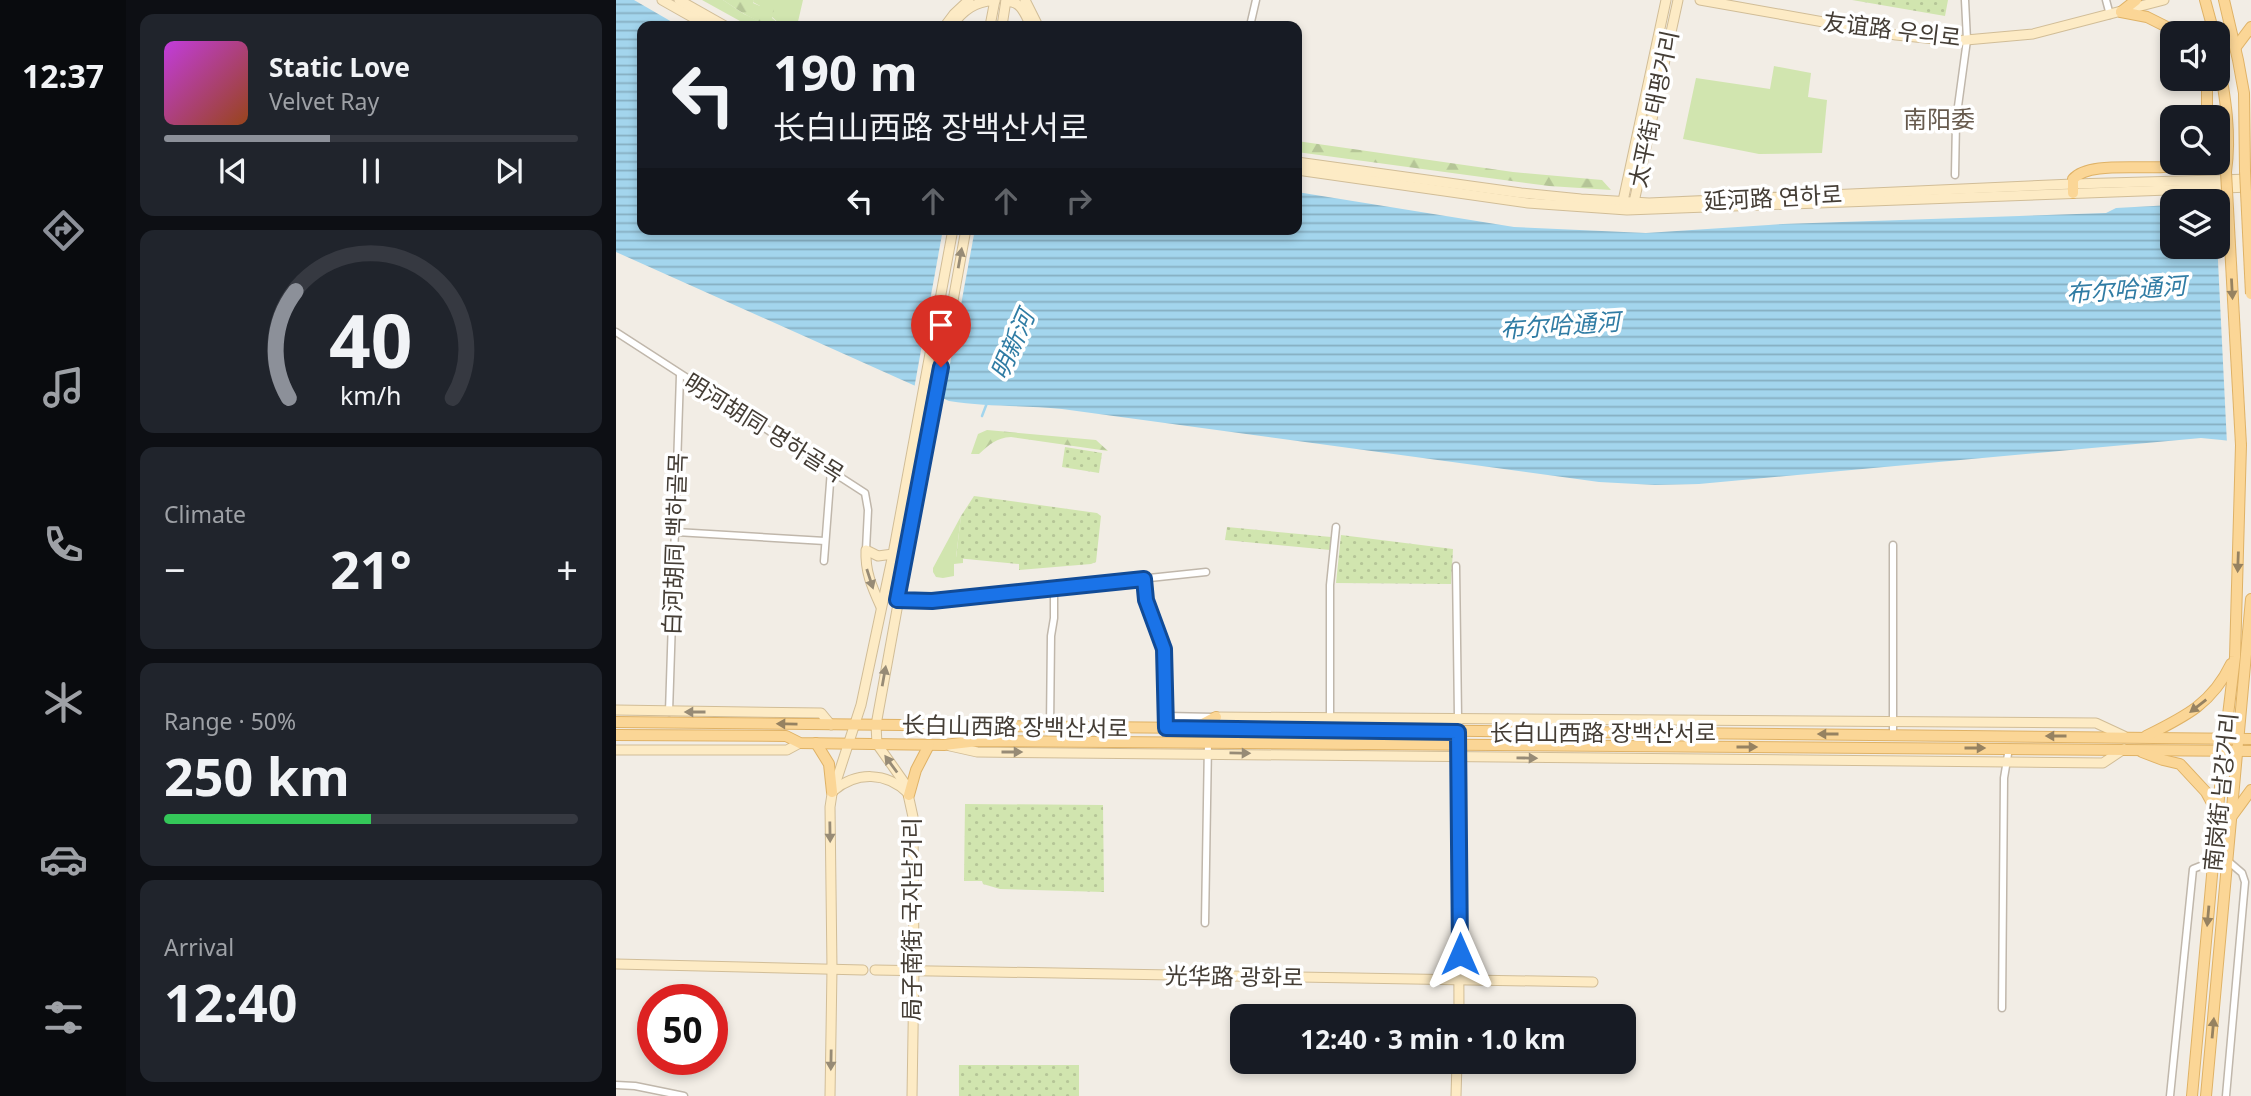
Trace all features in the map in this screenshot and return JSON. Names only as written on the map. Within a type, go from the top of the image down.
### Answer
[{"type":"main road","points":[[662,0],[699,21]]},
{"type":"main road","points":[[679,0],[716,21]]},
{"type":"main road","points":[[949,21],[969,0]]},
{"type":"main road","points":[[1025,0],[1036,21]]},
{"type":"main road","name":"太平街 태평거리","points":[[1625,206],[1666,0]]},
{"type":"main road","name":"太平街 태평거리","points":[[1625,206],[1634,202],[1678,0]]},
{"type":"main road","name":"友谊路 우의로","points":[[1700,0],[1724,2],[1919,38],[1967,40],[2033,34],[2164,0]]},
{"type":"main road","points":[[2121,12],[2136,0]]},
{"type":"main road","points":[[2205,0],[2211,21]]},
{"type":"main road","points":[[2224,0],[2244,93],[2251,294]]},
{"type":"main road","points":[[956,21],[979,3],[995,1],[991,21]]},
{"type":"main road","points":[[1003,21],[1006,1],[1017,2],[1028,21]]},
{"type":"main road","points":[[2121,12],[2147,17],[2160,24]]},
{"type":"main road","points":[[2236,47],[2251,27]]},
{"type":"main road","points":[[2244,93],[2251,105]]},
{"type":"main road","name":"延河路 연하로","points":[[1302,163],[1625,206]]},
{"type":"main road","points":[[2073,189],[2074,177],[2087,171],[2160,167]]},
{"type":"main road","name":"延河路 연하로","points":[[1302,171],[1528,203],[1625,206],[2073,189],[2248,168]]},
{"type":"main road","name":"南岗街 남강거리","points":[[2192,1096],[2235,657],[2241,445],[2224,175]]},
{"type":"main road","name":"延河路 연하로","points":[[1634,202],[2073,189],[2251,187]]},
{"type":"main road","points":[[831,1096],[832,792],[855,726],[893,554],[952,235]]},
{"type":"main road","points":[[877,744],[876,725],[897,600],[964,235]]},
{"type":"main road","points":[[881,607],[869,581],[866,550],[878,556],[893,554]]},
{"type":"main road","name":"南岗街 남강거리","points":[[2206,1096],[2251,599]]},
{"type":"main road","points":[[2144,736],[2196,709],[2216,690],[2235,657]]},
{"type":"main road","points":[[2246,667],[2251,684]]},
{"type":"main road","name":"长白山西路 장백산서로","points":[[616,710],[821,713],[831,725]]},
{"type":"main road","points":[[1194,728],[1216,717]]},
{"type":"main road","name":"长白山西路 장백산서로","points":[[1216,717],[2096,723],[2124,736]]},
{"type":"main road","points":[[1458,718],[1459,1004]]},
{"type":"main road","name":"长白山西路 장백산서로","points":[[616,722],[2251,738]]},
{"type":"main road","name":"长白山西路 장백산서로","points":[[616,735],[786,736],[800,743],[944,745],[978,741],[1459,757],[2006,763],[2103,763],[2124,749]]},
{"type":"main road","name":"长白山西路 장백산서로","points":[[616,750],[787,750],[800,743]]},
{"type":"main road","points":[[816,743],[829,764],[832,792]]},
{"type":"main road","name":"局子南街 국자남거리","points":[[877,744],[906,785],[913,817],[912,1096]]},
{"type":"main road","points":[[832,792],[849,779],[867,776],[887,780],[909,795],[916,769],[929,745]]},
{"type":"main road","name":"长白山西路 장백산서로","points":[[1208,748],[1459,745],[2251,751]]},
{"type":"main road","points":[[2135,749],[2180,764],[2206,792],[2218,814]]},
{"type":"main road","points":[[2232,816],[2251,790]]},
{"type":"main road","points":[[616,964],[863,970]]},
{"type":"main road","name":"光华路 광화로","points":[[875,970],[1593,982]]},
{"type":"main road","points":[[1456,1096],[1457,1074]]},
{"type":"street","points":[[1251,21],[1256,0]]},
{"type":"street","points":[[1955,175],[1956,121],[1967,40],[1965,0]]},
{"type":"street","points":[[2106,0],[2110,15]]},
{"type":"street","name":"明河胡同 명하골목","points":[[616,332],[864,493],[869,510],[866,550]]},
{"type":"street","name":"白河胡同 백하골목","points":[[669,712],[680,375]]},
{"type":"street","points":[[824,561],[831,470]]},
{"type":"street","points":[[1330,730],[1330,585],[1336,527]]},
{"type":"street","points":[[676,533],[825,541]]},
{"type":"street","points":[[1893,735],[1894,545]]},
{"type":"street","points":[[1456,566],[1458,718]]},
{"type":"street","points":[[897,600],[932,601],[1206,572]]},
{"type":"street","points":[[1144,579],[1146,600],[1164,649],[1166,728]]},
{"type":"street","points":[[1050,728],[1054,588]]},
{"type":"street","points":[[1166,716],[1216,717]]},
{"type":"street","points":[[1205,923],[1208,748]]},
{"type":"street","points":[[2002,1008],[2004,778],[2009,748]]},
{"type":"street","points":[[2170,1096],[2193,869],[2213,861]]},
{"type":"street","points":[[2226,1096],[2245,881],[2242,873],[2228,861]]},
{"type":"street","points":[[616,1085],[684,1096]]},
{"type":"green space","points":[[702,0],[723,0],[760,21],[740,21]]},
{"type":"green space","points":[[723,0],[754,0],[753,3],[760,6],[767,3],[774,9],[772,18],[776,21],[758,21]]},
{"type":"green space","points":[[803,0],[798,21],[776,21],[753,2]]},
{"type":"green space","points":[[1852,0],[1948,0],[1945,16]]},
{"type":"green space","points":[[1774,66],[1811,73],[1808,97],[1827,100],[1822,153],[1759,154],[1683,139],[1696,78],[1770,89]]},
{"type":"green space","points":[[1302,142],[1513,172],[1602,180],[1611,190],[1549,186],[1302,153]]},
{"type":"green space","points":[[987,430],[1096,440],[1108,451],[1011,437],[993,442],[979,454],[971,454],[978,434]]},
{"type":"green space","points":[[1065,447],[1102,453],[1099,473],[1062,467]]},
{"type":"green space","points":[[974,496],[1097,513],[1101,516],[1096,562],[1019,570],[1019,564],[956,558],[961,516]]},
{"type":"green space","points":[[961,516],[956,557],[963,558],[963,563],[954,564],[954,576],[936,577],[933,568]]},
{"type":"green space","points":[[1227,527],[1331,537],[1330,550],[1225,540]]},
{"type":"green space","points":[[1341,535],[1453,549],[1451,584],[1336,583]]},
{"type":"green space","points":[[965,804],[1103,805],[1104,892],[1000,889],[983,884],[982,881],[964,881]]},
{"type":"green space","points":[[959,1065],[1079,1065],[1079,1096],[959,1096]]},
{"type":"water","name":"布尔哈通河","points":[[616,0],[634,0],[670,21],[637,21],[637,235],[1302,235],[1302,193],[1514,227],[1646,233],[1783,224],[2106,213],[2116,208],[2160,206],[2160,259],[2230,259],[2230,200],[2251,200],[2232,441],[2201,438],[1699,484],[1655,485],[1599,482],[1062,409],[949,401],[616,252]]},
{"type":"pier","points":[[2230,197],[2251,197],[2251,443],[2227,444],[2218,259],[2230,259]]},
{"type":"pier","points":[[942,235],[974,235],[943,402],[914,389]]},
{"type":"waterway","name":"明新河","points":[[982,416],[987,403]]},
{"type":"district","name":"南阳委","points":[[1939,120]]},
{"type":"route","points":[[941,367],[897,600],[921,602],[1144,579],[1146,600],[1164,649],[1166,728],[1458,732],[1460,954]]}]
